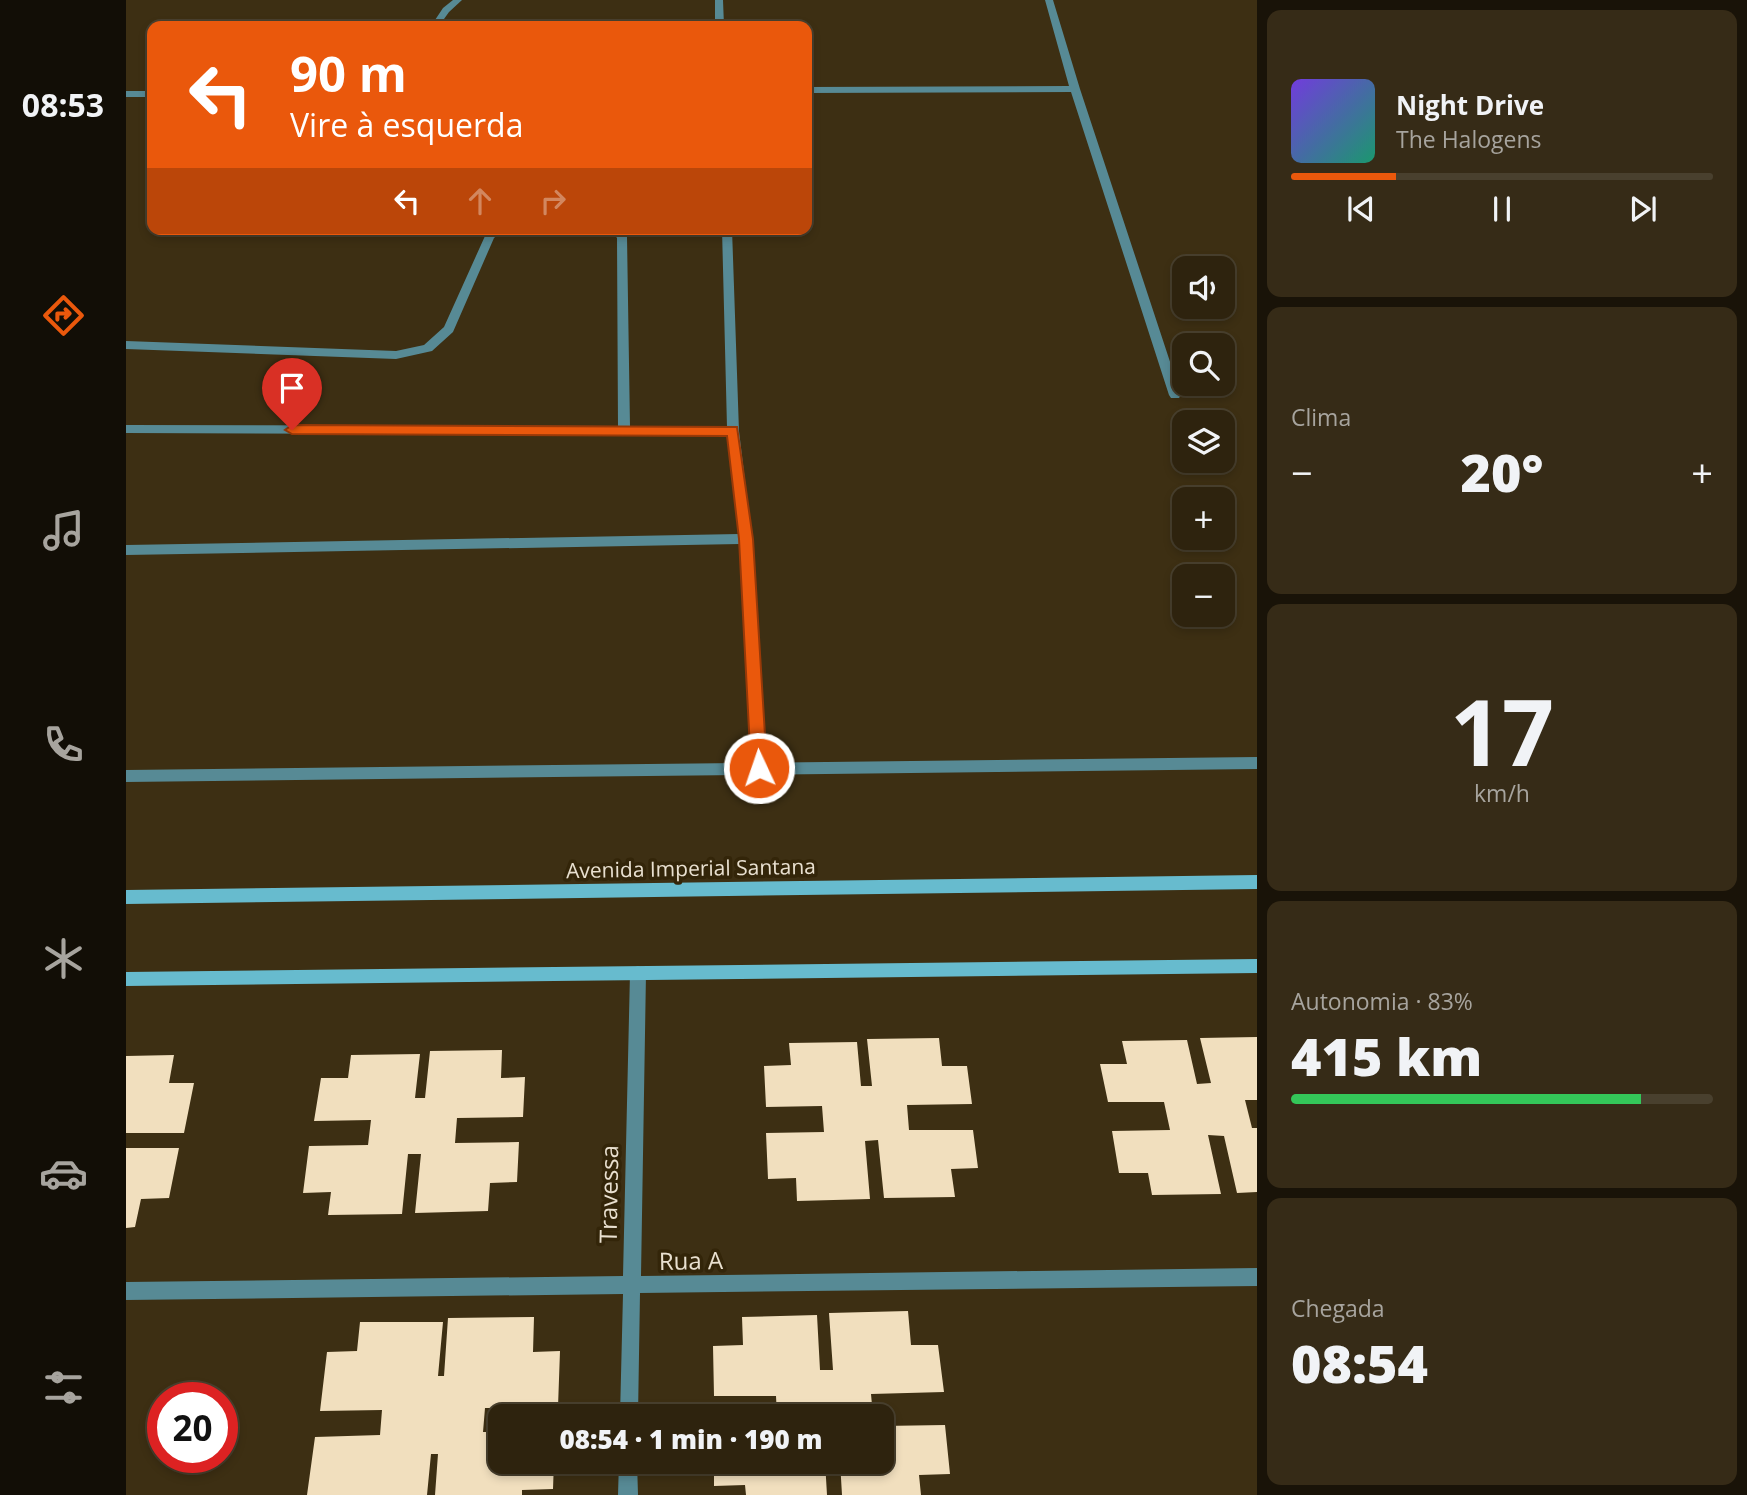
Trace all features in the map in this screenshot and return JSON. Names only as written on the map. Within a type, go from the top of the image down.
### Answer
[{"type":"street","points":[[438,21],[458,0]]},
{"type":"street","points":[[719,0],[720,21]]},
{"type":"street","points":[[1049,0],[1075,89],[1172,386]]},
{"type":"street","points":[[812,90],[1075,89]]},
{"type":"street","points":[[126,94],[147,94]]},
{"type":"street","points":[[126,345],[396,355],[428,348],[449,329],[491,235]]},
{"type":"street","points":[[620,235],[624,431]]},
{"type":"street","points":[[727,235],[733,431],[746,539],[759,768]]},
{"type":"street","points":[[126,429],[733,431]]},
{"type":"street","points":[[126,550],[746,539]]},
{"type":"street","points":[[126,776],[1257,763]]},
{"type":"street","name":"Avenida Imperial Santana","points":[[126,897],[1257,882]]},
{"type":"street","points":[[126,979],[1257,966]]},
{"type":"street","name":"Travessa","points":[[629,1404],[638,974]]},
{"type":"street","name":"Rua A","points":[[126,1291],[1257,1277]]},
{"type":"street","points":[[628,1474],[628,1495]]},
{"type":"building","points":[[1257,1037],[1257,1100],[1245,1100],[1252,1128],[1257,1128],[1257,1192],[1237,1193],[1224,1136],[1208,1135],[1221,1194],[1152,1195],[1148,1173],[1119,1173],[1112,1131],[1170,1130],[1164,1102],[1108,1102],[1100,1064],[1127,1064],[1122,1041],[1187,1040],[1197,1084],[1211,1083],[1200,1038]]},
{"type":"building","points":[[939,1038],[942,1066],[967,1066],[972,1104],[907,1105],[909,1130],[973,1130],[978,1168],[951,1169],[955,1197],[884,1198],[878,1140],[865,1141],[870,1199],[797,1201],[796,1178],[768,1179],[766,1133],[824,1132],[822,1106],[766,1107],[764,1066],[791,1065],[789,1043],[857,1042],[861,1086],[872,1086],[867,1039]]},
{"type":"building","points":[[502,1050],[501,1078],[525,1077],[523,1117],[457,1118],[455,1143],[519,1142],[517,1182],[490,1183],[488,1211],[415,1213],[421,1154],[408,1154],[402,1214],[328,1215],[331,1192],[303,1193],[309,1146],[368,1145],[371,1120],[314,1121],[321,1078],[348,1078],[351,1055],[420,1054],[415,1098],[425,1098],[430,1051]]},
{"type":"building","points":[[174,1055],[169,1083],[194,1083],[184,1133],[126,1133],[126,1056]]},
{"type":"building","points":[[126,1148],[179,1148],[169,1198],[141,1199],[135,1227],[126,1228]]},
{"type":"building","points":[[908,1311],[911,1345],[938,1345],[944,1392],[871,1394],[872,1404],[776,1404],[776,1396],[714,1396],[713,1346],[743,1345],[742,1317],[817,1315],[820,1370],[833,1370],[829,1313]]},
{"type":"building","points":[[534,1317],[533,1352],[560,1351],[558,1404],[488,1404],[488,1408],[485,1408],[483,1432],[488,1432],[488,1474],[554,1474],[553,1489],[522,1490],[522,1495],[435,1495],[438,1454],[431,1454],[427,1495],[307,1495],[315,1437],[380,1435],[382,1410],[320,1411],[327,1352],[357,1351],[360,1322],[443,1322],[438,1376],[444,1376],[448,1318]]},
{"type":"building","points":[[945,1425],[950,1474],[919,1475],[921,1495],[842,1495],[841,1474],[894,1474],[894,1426]]},
{"type":"building","points":[[714,1474],[826,1474],[827,1495],[746,1495],[745,1485],[714,1486]]},
{"type":"route","points":[[292,430],[733,431],[746,539],[759,768]]}]
